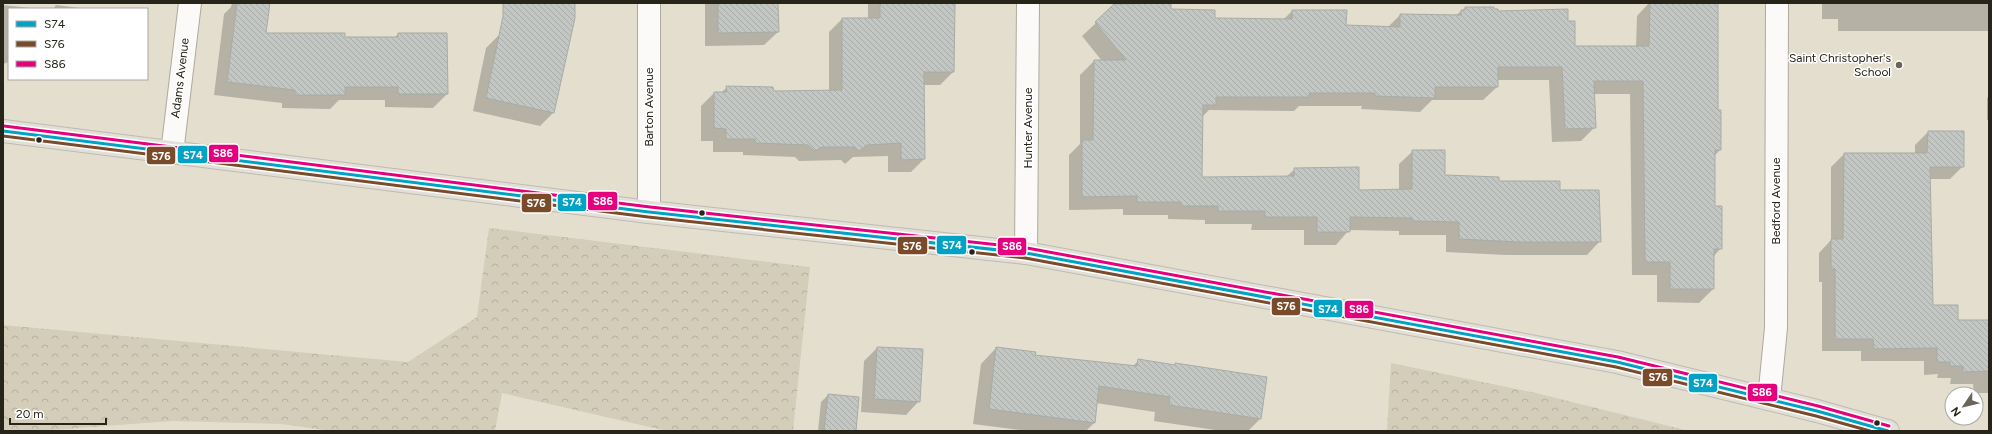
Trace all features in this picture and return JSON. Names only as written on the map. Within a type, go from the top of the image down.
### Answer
[{"type":"main road","points":[[3,131],[649,212],[1026,254],[1617,362],[1866,423],[1888,431]]},
{"type":"street","name":"Adams Avenue","points":[[172,153],[190,3]]},
{"type":"street","name":"Barton Avenue","points":[[648,3],[649,212]]},
{"type":"street","name":"Hunter Avenue","points":[[1026,254],[1028,3]]},
{"type":"street","name":"Bedford Avenue","points":[[1769,399],[1776,328],[1777,3]]},
{"type":"green space","points":[[489,228],[810,267],[793,431],[667,431],[502,393],[495,431],[332,431],[281,424],[172,421],[39,431],[3,431],[3,325],[408,362],[477,317]]},
{"type":"green space","points":[[1391,363],[1536,393],[1689,431],[1387,431]]},
{"type":"building","points":[[237,3],[270,3],[266,33],[345,33],[345,37],[398,37],[398,33],[447,33],[448,94],[398,94],[398,87],[345,87],[345,95],[295,95],[295,90],[227,82]]},
{"type":"building","points":[[503,3],[575,3],[575,18],[554,113],[486,98],[503,16]]},
{"type":"building","points":[[718,3],[778,3],[779,32],[718,33]]},
{"type":"building","points":[[880,3],[955,3],[954,72],[924,72],[925,159],[901,160],[901,143],[867,145],[859,151],[854,147],[822,147],[815,151],[808,145],[756,143],[755,139],[726,139],[726,129],[714,128],[714,92],[727,92],[726,86],[773,87],[774,91],[842,90],[842,18],[880,18]]},
{"type":"building","points":[[1171,3],[1171,9],[1215,10],[1215,18],[1292,19],[1292,10],[1347,10],[1346,25],[1400,27],[1400,14],[1461,15],[1461,10],[1465,10],[1465,7],[1494,7],[1494,9],[1498,9],[1498,11],[1568,9],[1568,21],[1575,21],[1575,46],[1649,46],[1650,3],[1718,3],[1718,110],[1721,110],[1721,150],[1715,150],[1715,206],[1722,206],[1722,249],[1714,249],[1714,289],[1670,289],[1670,262],[1645,262],[1643,81],[1594,81],[1596,128],[1565,129],[1562,67],[1498,67],[1498,87],[1435,87],[1435,98],[1375,96],[1375,93],[1309,93],[1309,97],[1216,97],[1216,105],[1203,105],[1202,177],[1294,176],[1294,168],[1359,167],[1359,190],[1412,189],[1412,150],[1445,150],[1445,175],[1499,177],[1499,181],[1560,181],[1560,190],[1599,190],[1601,242],[1520,242],[1459,239],[1459,222],[1412,221],[1412,218],[1350,217],[1350,232],[1317,232],[1317,217],[1265,217],[1265,211],[1218,211],[1218,206],[1181,206],[1181,202],[1137,202],[1137,196],[1082,197],[1082,140],[1093,140],[1094,60],[1126,60],[1095,22],[1114,4]]},
{"type":"building","points":[[1928,131],[1964,131],[1964,167],[1930,167],[1933,305],[1958,305],[1958,320],[1989,320],[1989,371],[1963,372],[1963,366],[1950,366],[1950,362],[1937,362],[1937,348],[1874,349],[1873,339],[1835,339],[1835,269],[1831,269],[1831,239],[1843,239],[1844,153],[1927,153]]},
{"type":"building","points":[[877,347],[923,349],[920,402],[874,399]]},
{"type":"building","points":[[996,347],[1036,352],[1035,355],[1137,366],[1138,359],[1175,365],[1175,363],[1267,377],[1261,419],[1169,405],[1170,397],[1099,386],[1095,423],[989,409]]},
{"type":"building","points":[[828,394],[859,397],[856,431],[824,431]]},
{"type":"transit line","name":"S86","points":[[4,126],[650,207],[1027,248],[1618,357],[1818,406],[1889,426]]},
{"type":"transit line","name":"S74","points":[[3,131],[649,212],[1026,253],[1617,362],[1817,411],[1888,431]]},
{"type":"transit line","name":"S76","points":[[3,136],[648,217],[1025,258],[1616,367],[1816,416],[1870,431]]},
{"type":"place","name":"Saint Christopher's School","points":[[1899,65]]}]
